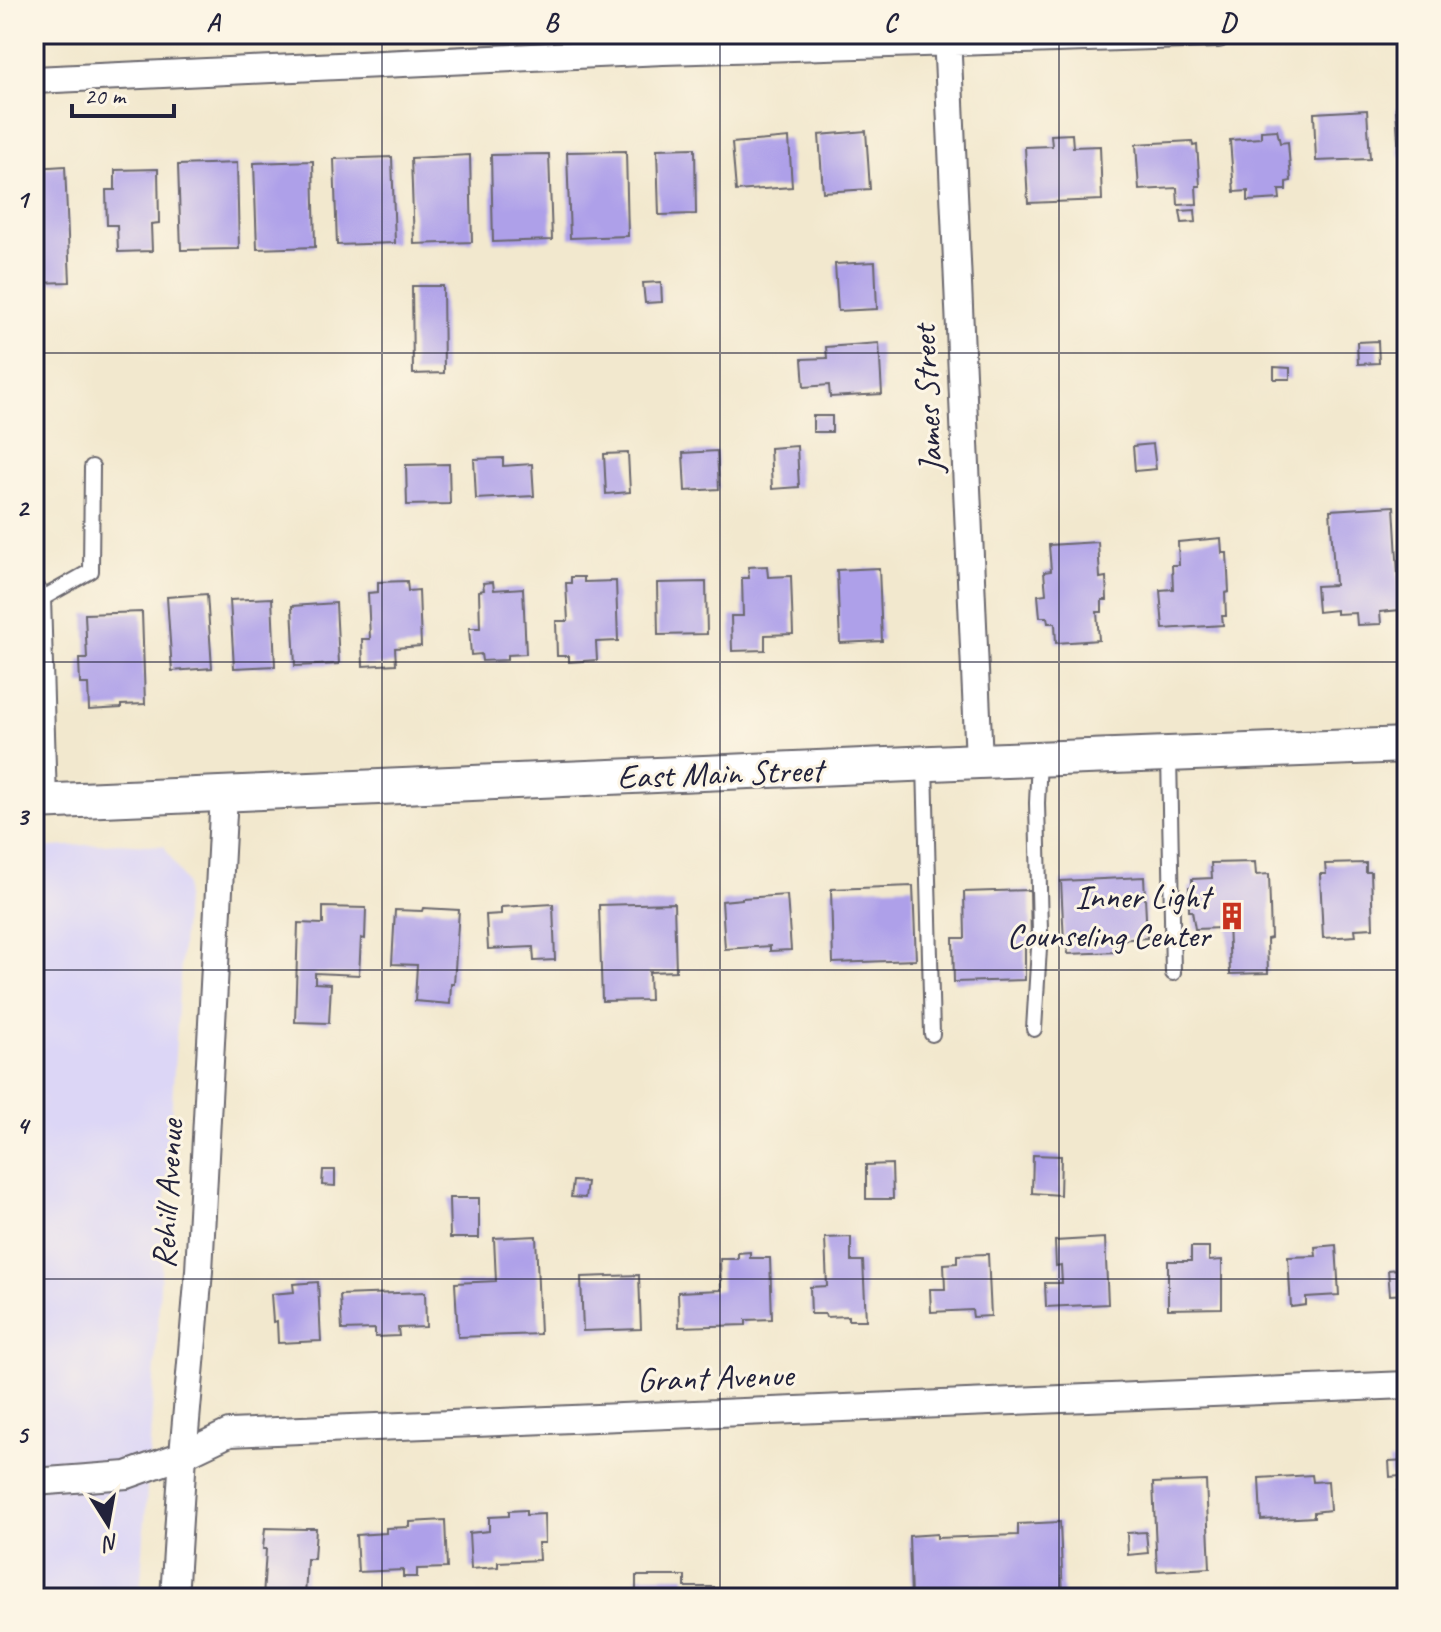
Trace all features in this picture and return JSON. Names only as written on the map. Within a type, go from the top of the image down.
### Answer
[{"type":"street","points":[[34,80],[947,38],[1218,34]]},
{"type":"street","name":"James Street","points":[[947,38],[979,761]]},
{"type":"street","name":"East Main Street","points":[[42,802],[1407,745]]},
{"type":"street","name":"Rehill Avenue","points":[[174,1598],[199,1271],[224,794]]},
{"type":"street","name":"Grant Avenue","points":[[34,1482],[127,1475],[183,1455],[229,1433],[1407,1385]]},
{"type":"lane","points":[[43,598],[91,571],[92,467]]},
{"type":"lane","points":[[34,582],[43,598],[42,802]]},
{"type":"lane","points":[[1169,755],[1173,973]]},
{"type":"lane","points":[[1034,1029],[1040,932],[1039,759]]},
{"type":"lane","points":[[925,764],[932,1034]]},
{"type":"shaded area","points":[[119,843],[164,846],[186,884],[140,1598],[34,1598],[34,848]]},
{"type":"building","points":[[1396,108],[1407,108],[1407,157],[1399,157]]},
{"type":"building","points":[[1367,110],[1370,159],[1316,161],[1314,113]]},
{"type":"building","points":[[1277,130],[1280,143],[1288,142],[1291,181],[1286,182],[1286,190],[1279,190],[1280,199],[1248,201],[1248,191],[1234,192],[1230,140],[1261,138],[1261,131]]},
{"type":"building","points":[[866,131],[870,189],[823,192],[819,135]]},
{"type":"building","points":[[1072,134],[1073,147],[1100,146],[1102,200],[1028,203],[1025,147],[1052,146],[1051,135]]},
{"type":"building","points":[[789,138],[792,187],[736,191],[732,143]]},
{"type":"building","points":[[1192,141],[1193,146],[1197,145],[1200,186],[1196,186],[1197,204],[1178,205],[1177,188],[1139,190],[1136,144]]},
{"type":"building","points":[[695,148],[696,214],[659,215],[657,149]]},
{"type":"building","points":[[626,151],[628,236],[570,238],[567,152]]},
{"type":"building","points":[[549,154],[552,240],[493,242],[491,155]]},
{"type":"building","points":[[470,155],[472,242],[414,244],[411,158]]},
{"type":"building","points":[[392,157],[395,243],[337,245],[334,159]]},
{"type":"building","points":[[313,161],[315,247],[257,249],[254,163]]},
{"type":"building","points":[[237,163],[239,249],[181,250],[178,165]]},
{"type":"building","points":[[65,166],[70,282],[34,283],[34,168]]},
{"type":"building","points":[[158,169],[159,223],[151,224],[152,251],[118,252],[117,225],[107,225],[106,190],[115,190],[115,170]]},
{"type":"building","points":[[1195,210],[1196,222],[1182,223],[1180,211]]},
{"type":"building","points":[[875,262],[877,309],[838,311],[835,264]]},
{"type":"building","points":[[661,282],[662,302],[645,303],[643,283]]},
{"type":"building","points":[[412,286],[443,286],[444,373],[413,374]]},
{"type":"building","points":[[1378,341],[1379,363],[1358,364],[1357,342]]},
{"type":"building","points":[[879,343],[882,394],[830,397],[829,385],[804,387],[802,359],[827,358],[826,347]]},
{"type":"building","points":[[1274,367],[1290,368],[1290,379],[1274,379]]},
{"type":"building","points":[[813,416],[832,416],[832,432],[813,432]]},
{"type":"building","points":[[1153,444],[1156,469],[1135,471],[1133,446]]},
{"type":"building","points":[[797,446],[799,487],[772,489],[770,448]]},
{"type":"building","points":[[717,451],[719,489],[685,491],[683,453]]},
{"type":"building","points":[[628,453],[630,492],[606,494],[604,454]]},
{"type":"building","points":[[503,458],[503,466],[532,464],[534,496],[476,499],[474,459]]},
{"type":"building","points":[[449,464],[450,504],[407,505],[406,465]]},
{"type":"building","points":[[1394,506],[1400,610],[1380,612],[1381,624],[1357,625],[1356,613],[1336,614],[1336,610],[1318,612],[1316,586],[1335,585],[1330,510]]},
{"type":"building","points":[[1221,538],[1222,553],[1227,553],[1229,592],[1225,593],[1226,616],[1222,616],[1223,625],[1163,629],[1160,590],[1173,589],[1172,565],[1179,565],[1178,542]]},
{"type":"building","points":[[1098,542],[1100,578],[1106,577],[1107,600],[1102,600],[1102,612],[1097,612],[1099,640],[1056,643],[1055,623],[1048,623],[1047,617],[1040,617],[1038,595],[1046,594],[1044,572],[1051,571],[1049,545]]},
{"type":"building","points":[[767,566],[768,577],[791,576],[793,634],[765,635],[765,650],[732,651],[731,616],[743,616],[742,578],[749,578],[748,567]]},
{"type":"building","points":[[879,568],[882,641],[840,643],[837,570]]},
{"type":"building","points":[[571,577],[584,577],[584,582],[616,581],[618,641],[596,642],[597,660],[569,662],[569,656],[557,656],[556,621],[568,621],[566,583],[571,583]]},
{"type":"building","points":[[407,581],[408,591],[419,590],[421,646],[395,648],[396,664],[363,666],[362,639],[370,639],[368,593],[378,592],[378,582]]},
{"type":"building","points":[[493,582],[494,590],[523,588],[526,654],[507,655],[507,660],[482,661],[481,654],[471,655],[469,628],[480,628],[479,591],[484,590],[483,583]]},
{"type":"building","points":[[706,582],[707,634],[658,635],[657,583]]},
{"type":"building","points":[[207,594],[212,668],[172,671],[167,597]]},
{"type":"building","points":[[272,598],[275,666],[234,668],[230,600]]},
{"type":"building","points":[[336,603],[339,664],[295,666],[292,606]]},
{"type":"building","points":[[142,612],[145,704],[89,710],[88,684],[80,684],[79,659],[87,659],[85,614]]},
{"type":"building","name":"Inner Light Counseling Center","points":[[1255,862],[1256,875],[1269,874],[1271,938],[1267,939],[1268,973],[1230,974],[1228,921],[1222,921],[1222,928],[1195,929],[1192,911],[1189,911],[1189,887],[1192,887],[1192,879],[1212,878],[1211,863]]},
{"type":"building","points":[[1366,863],[1366,872],[1371,872],[1373,928],[1355,929],[1356,936],[1323,938],[1320,874],[1326,874],[1325,864]]},
{"type":"building","points":[[1144,877],[1147,938],[1116,940],[1117,952],[1068,954],[1067,942],[1064,942],[1061,881]]},
{"type":"building","points":[[913,886],[916,960],[833,963],[831,889]]},
{"type":"building","points":[[1030,890],[1031,943],[1025,943],[1025,980],[954,982],[953,938],[965,938],[964,892]]},
{"type":"building","points":[[787,895],[791,950],[770,951],[770,946],[725,949],[722,901]]},
{"type":"building","points":[[674,903],[676,971],[649,972],[650,1000],[602,1001],[599,905]]},
{"type":"building","points":[[553,904],[555,960],[534,961],[533,947],[488,949],[486,915],[501,914],[501,907]]},
{"type":"building","points":[[323,907],[366,908],[359,975],[315,973],[315,983],[331,984],[329,1023],[295,1022],[298,923],[323,924]]},
{"type":"building","points":[[423,908],[459,910],[450,1004],[415,1001],[417,965],[392,964],[395,910],[422,911]]},
{"type":"building","points":[[1033,1155],[1061,1156],[1060,1195],[1032,1193]]},
{"type":"building","points":[[892,1164],[893,1199],[866,1199],[866,1165]]},
{"type":"building","points":[[323,1170],[335,1170],[335,1186],[322,1185]]},
{"type":"building","points":[[573,1181],[587,1182],[585,1198],[571,1197]]},
{"type":"building","points":[[449,1198],[479,1198],[479,1238],[450,1238]]},
{"type":"building","points":[[536,1236],[540,1334],[458,1337],[455,1283],[496,1281],[494,1238]]},
{"type":"building","points":[[851,1237],[851,1261],[863,1261],[866,1320],[811,1314],[810,1287],[827,1286],[825,1238]]},
{"type":"building","points":[[1105,1238],[1108,1304],[1046,1307],[1045,1283],[1062,1283],[1061,1265],[1056,1266],[1055,1241]]},
{"type":"building","points":[[1336,1245],[1339,1295],[1306,1297],[1306,1305],[1291,1307],[1288,1257],[1316,1256],[1315,1247]]},
{"type":"building","points":[[1191,1247],[1209,1247],[1209,1261],[1222,1260],[1222,1308],[1168,1309],[1168,1261],[1191,1261]]},
{"type":"building","points":[[750,1252],[750,1258],[770,1258],[772,1319],[746,1320],[746,1325],[679,1327],[678,1292],[721,1290],[720,1259],[738,1259],[738,1253]]},
{"type":"building","points":[[1397,1252],[1407,1252],[1407,1294],[1390,1295],[1388,1270],[1398,1269]]},
{"type":"building","points":[[988,1254],[991,1316],[973,1317],[972,1310],[931,1312],[930,1289],[945,1289],[944,1264],[957,1263],[957,1255]]},
{"type":"building","points":[[639,1275],[641,1329],[583,1331],[581,1277]]},
{"type":"building","points":[[318,1282],[321,1341],[278,1343],[271,1294],[294,1292],[293,1284]]},
{"type":"building","points":[[425,1292],[426,1327],[398,1328],[399,1336],[375,1337],[375,1329],[342,1330],[340,1295]]},
{"type":"building","points":[[1407,1460],[1407,1520],[1400,1520],[1400,1476],[1390,1477],[1389,1461]]},
{"type":"building","points":[[1312,1475],[1313,1482],[1328,1481],[1330,1510],[1314,1512],[1314,1517],[1261,1520],[1259,1478]]},
{"type":"building","points":[[1206,1481],[1210,1568],[1157,1571],[1153,1483]]},
{"type":"building","points":[[526,1510],[526,1515],[544,1514],[545,1543],[538,1543],[539,1560],[498,1562],[498,1567],[471,1569],[469,1533],[489,1531],[489,1517],[509,1516],[509,1511]]},
{"type":"building","points":[[445,1520],[447,1568],[417,1569],[417,1577],[403,1577],[403,1570],[358,1572],[356,1535],[386,1533],[386,1528],[410,1527],[410,1522]]},
{"type":"building","points":[[1060,1522],[1063,1598],[1021,1598],[1021,1591],[911,1598],[909,1536],[1018,1535],[1018,1524]]},
{"type":"building","points":[[265,1528],[316,1528],[314,1559],[307,1559],[305,1598],[263,1598]]},
{"type":"building","points":[[1146,1532],[1148,1553],[1128,1555],[1127,1533]]},
{"type":"building","points":[[636,1576],[685,1576],[685,1587],[714,1587],[714,1598],[607,1598],[607,1591],[636,1590]]},
{"type":"place","name":"Inner Light Counseling Center","points":[[1232,916]]}]
